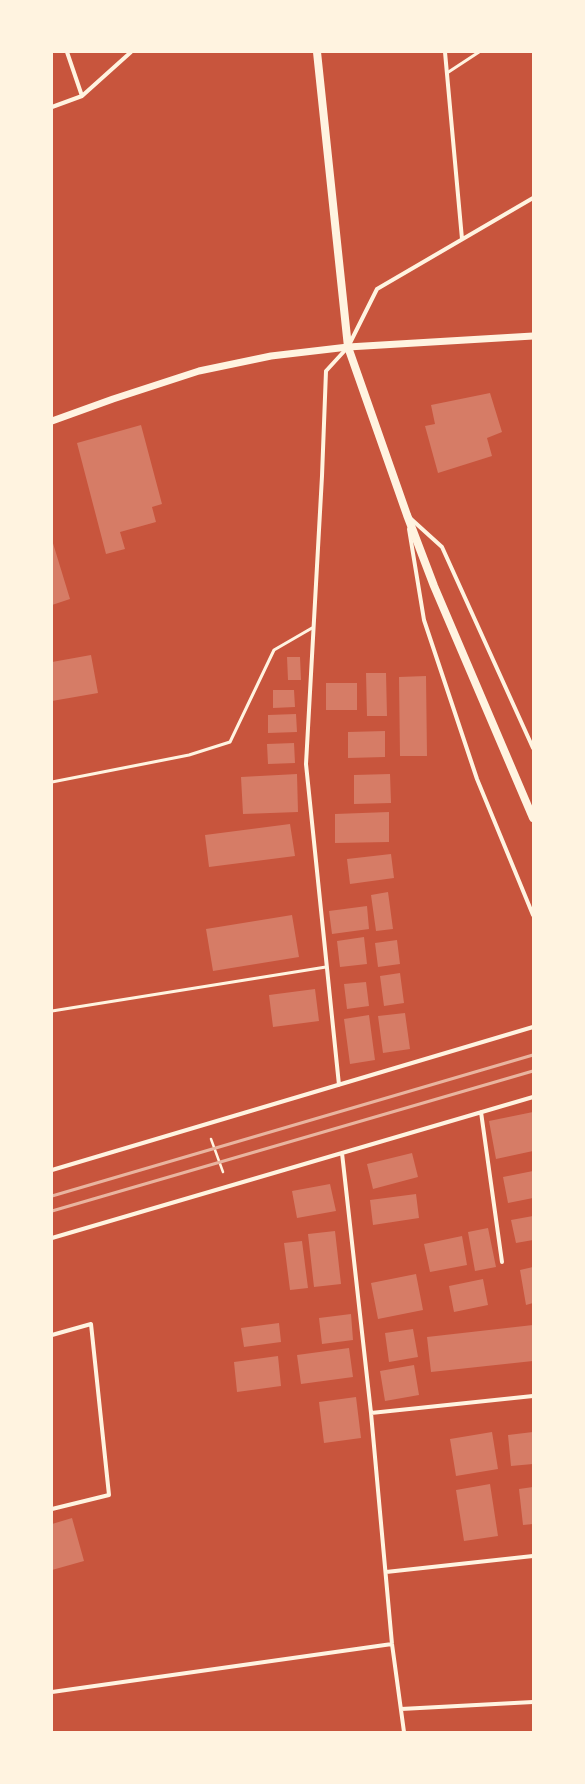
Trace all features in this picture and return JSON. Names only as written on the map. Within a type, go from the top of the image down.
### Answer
[{"type":"main road","points":[[317,52],[348,347],[407,515],[434,586],[533,818]]},
{"type":"street","points":[[67,52],[82,96]]},
{"type":"street","points":[[52,107],[82,96],[131,52]]},
{"type":"street","points":[[444,52],[462,239]]},
{"type":"street","points":[[339,1085],[306,764],[312,628],[322,476],[326,371],[348,347],[377,289],[533,198]]},
{"type":"street","points":[[52,421],[199,371],[271,356],[348,347],[533,336]]},
{"type":"street","points":[[407,515],[424,620],[477,779],[533,915]]},
{"type":"street","points":[[407,515],[442,547],[533,748]]},
{"type":"street","points":[[52,1170],[533,1027]]},
{"type":"street","points":[[52,1238],[533,1097]]},
{"type":"street","points":[[481,1112],[502,1262]]},
{"type":"street","points":[[342,1153],[371,1413],[392,1644],[404,1732]]},
{"type":"street","points":[[52,1334],[91,1324],[109,1495],[52,1509]]},
{"type":"street","points":[[371,1413],[533,1396]]},
{"type":"street","points":[[386,1572],[533,1556]]},
{"type":"street","points":[[52,1692],[392,1644]]},
{"type":"street","points":[[401,1709],[533,1702]]},
{"type":"lane","points":[[447,72],[479,52]]},
{"type":"lane","points":[[52,782],[189,755],[230,742],[274,650],[312,628]]},
{"type":"lane","points":[[52,1011],[326,967]]},
{"type":"path","points":[[206,1124],[219,1163],[230,1185]]},
{"type":"building","points":[[490,393],[502,432],[487,438],[492,456],[438,473],[425,426],[435,424],[431,405]]},
{"type":"building","points":[[141,425],[162,504],[152,507],[156,522],[120,532],[125,549],[106,554],[77,443]]},
{"type":"building","points":[[52,540],[70,599],[52,605]]},
{"type":"building","points":[[91,655],[98,693],[52,701],[52,662]]},
{"type":"building","points":[[287,657],[300,657],[301,680],[288,680]]},
{"type":"building","points":[[366,673],[386,673],[387,716],[367,716]]},
{"type":"building","points":[[426,676],[427,756],[400,756],[399,677]]},
{"type":"building","points":[[326,683],[357,683],[357,710],[326,710]]},
{"type":"building","points":[[273,690],[294,690],[295,707],[273,708]]},
{"type":"building","points":[[296,714],[297,732],[268,733],[268,715]]},
{"type":"building","points":[[385,731],[385,757],[348,758],[348,732]]},
{"type":"building","points":[[294,743],[295,763],[268,764],[267,744]]},
{"type":"building","points":[[297,774],[298,812],[243,814],[241,777]]},
{"type":"building","points":[[390,774],[391,803],[354,804],[354,775]]},
{"type":"building","points":[[389,812],[389,842],[335,843],[335,814]]},
{"type":"building","points":[[290,824],[295,856],[209,867],[205,835]]},
{"type":"building","points":[[391,854],[394,878],[350,884],[347,859]]},
{"type":"building","points":[[388,892],[393,929],[376,931],[371,895]]},
{"type":"building","points":[[367,906],[369,929],[332,934],[329,911]]},
{"type":"building","points":[[292,915],[299,957],[213,971],[206,929]]},
{"type":"building","points":[[364,937],[367,964],[340,967],[337,941]]},
{"type":"building","points":[[397,940],[400,964],[378,967],[375,943]]},
{"type":"building","points":[[400,973],[404,1003],[384,1006],[380,976]]},
{"type":"building","points":[[366,982],[369,1006],[347,1009],[344,984]]},
{"type":"building","points":[[315,989],[319,1021],[273,1027],[269,995]]},
{"type":"building","points":[[405,1013],[410,1049],[383,1053],[378,1016]]},
{"type":"building","points":[[369,1015],[375,1060],[350,1064],[344,1019]]},
{"type":"building","points":[[533,1112],[533,1151],[496,1159],[489,1121]]},
{"type":"building","points":[[412,1153],[418,1177],[373,1189],[367,1164]]},
{"type":"building","points":[[533,1171],[533,1198],[508,1203],[503,1177]]},
{"type":"building","points":[[330,1184],[336,1211],[297,1218],[292,1191]]},
{"type":"building","points":[[416,1194],[419,1218],[373,1225],[370,1200]]},
{"type":"building","points":[[533,1216],[533,1240],[516,1243],[511,1220]]},
{"type":"building","points":[[488,1228],[496,1267],[475,1271],[468,1232]]},
{"type":"building","points":[[335,1231],[341,1284],[314,1287],[308,1234]]},
{"type":"building","points":[[462,1236],[467,1265],[430,1272],[424,1244]]},
{"type":"building","points":[[302,1241],[308,1288],[290,1290],[284,1243]]},
{"type":"building","points":[[533,1267],[533,1303],[526,1305],[520,1270]]},
{"type":"building","points":[[416,1274],[423,1310],[378,1319],[371,1283]]},
{"type":"building","points":[[483,1279],[488,1305],[454,1312],[449,1286]]},
{"type":"building","points":[[351,1314],[353,1340],[322,1344],[319,1318]]},
{"type":"building","points":[[279,1323],[281,1342],[244,1347],[241,1328]]},
{"type":"building","points":[[533,1325],[533,1361],[431,1372],[427,1337]]},
{"type":"building","points":[[413,1329],[418,1357],[389,1362],[385,1333]]},
{"type":"building","points":[[349,1348],[353,1377],[301,1384],[297,1355]]},
{"type":"building","points":[[278,1356],[281,1386],[237,1392],[234,1362]]},
{"type":"building","points":[[414,1365],[419,1395],[385,1401],[380,1371]]},
{"type":"building","points":[[356,1397],[361,1438],[324,1443],[319,1402]]},
{"type":"building","points":[[492,1432],[498,1469],[456,1476],[450,1439]]},
{"type":"building","points":[[533,1432],[533,1464],[511,1466],[508,1435]]},
{"type":"building","points":[[490,1484],[498,1536],[464,1541],[456,1490]]},
{"type":"building","points":[[533,1487],[533,1524],[523,1525],[519,1489]]},
{"type":"building","points":[[72,1518],[84,1561],[52,1570],[52,1524]]},
{"type":"railway","points":[[52,1196],[533,1055]]},
{"type":"railway","points":[[52,1211],[533,1071]]}]
